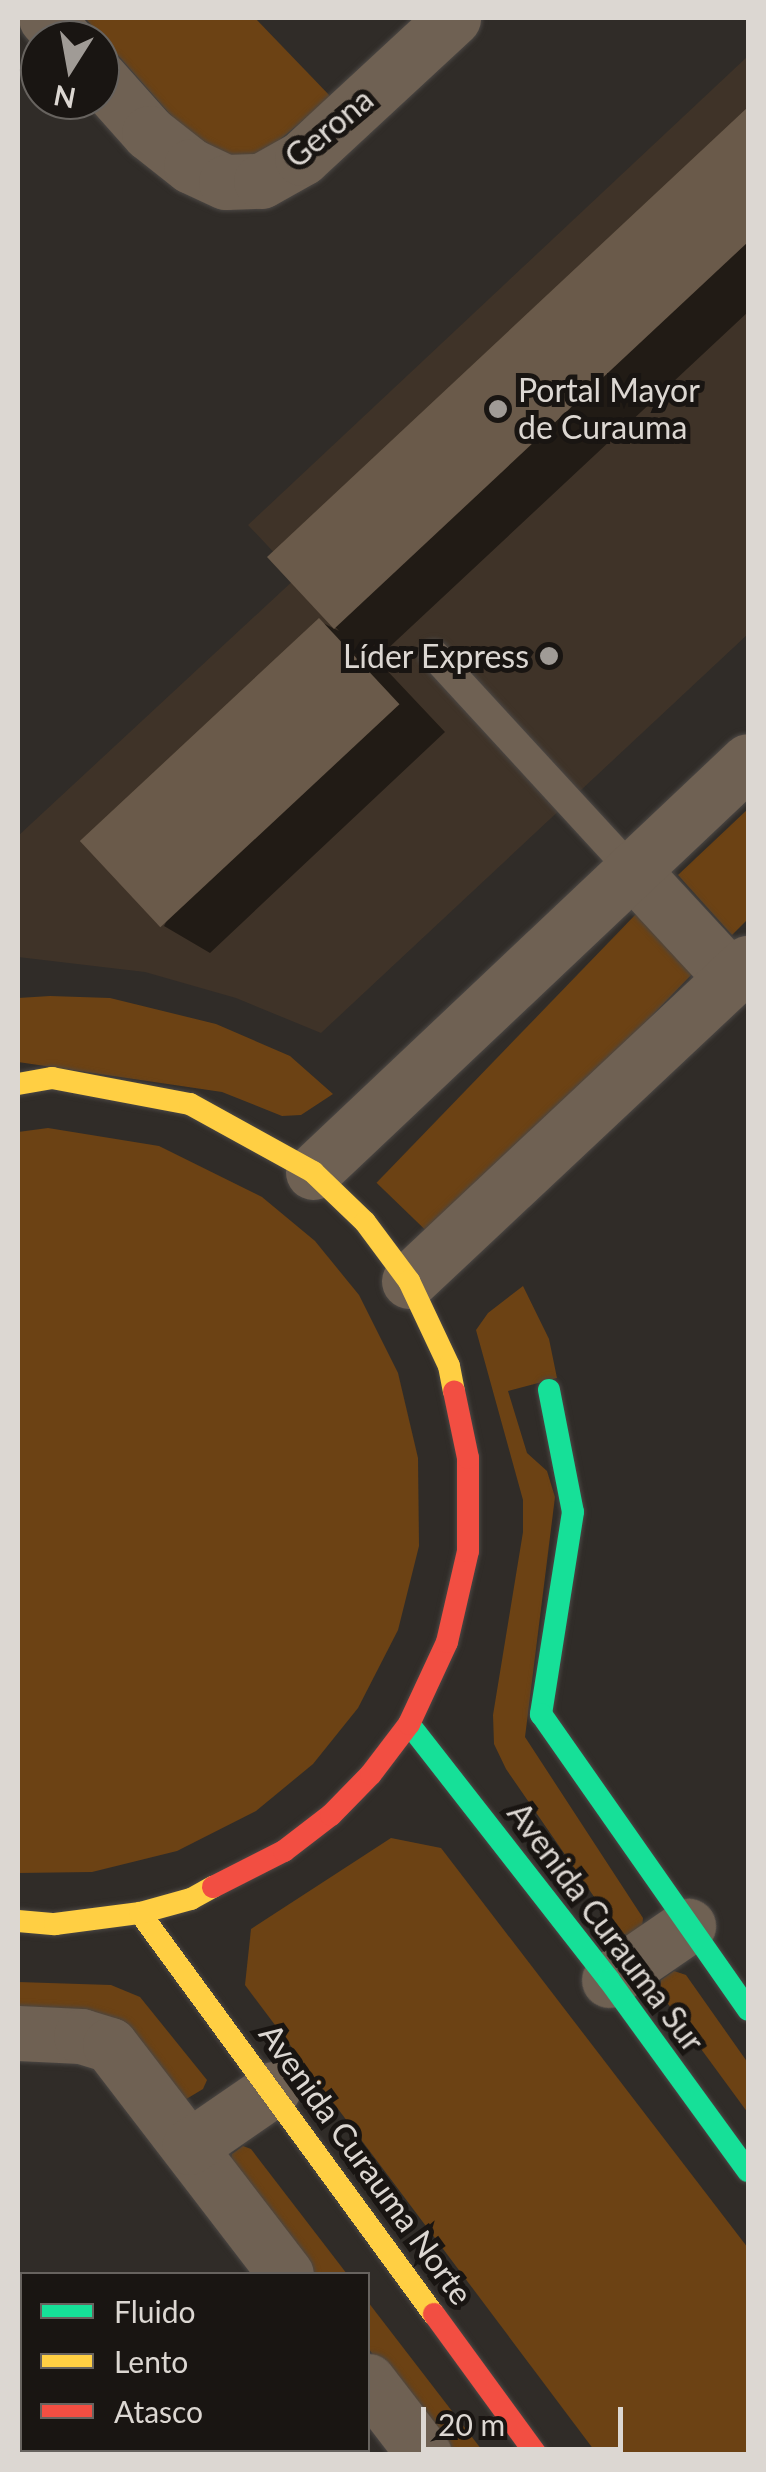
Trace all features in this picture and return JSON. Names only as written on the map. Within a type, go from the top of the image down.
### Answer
[{"type":"street","name":"Gerona","points":[[120,100],[149,132],[192,166],[226,182],[261,180],[302,158],[453,18]]},
{"type":"street","points":[[313,1172],[748,761]]},
{"type":"street","points":[[409,1281],[740,971],[632,870]]},
{"type":"street","points":[[18,1084],[52,1078],[190,1104],[313,1172],[364,1222],[409,1281],[449,1366],[468,1458],[468,1551],[447,1642],[409,1724],[372,1774],[331,1815],[284,1851],[191,1899],[140,1913],[55,1924],[18,1920]]},
{"type":"street","points":[[550,1390],[573,1512],[541,1714],[748,2010]]},
{"type":"street","name":"Avenida Curauma Sur","points":[[409,1724],[609,1980],[748,2172]]},
{"type":"street","name":"Avenida Curauma Norte","points":[[140,1913],[273,2089],[536,2454]]},
{"type":"street","points":[[609,1980],[688,1926]]},
{"type":"street","points":[[18,2033],[100,2039],[284,2272]]},
{"type":"street","points":[[189,2147],[273,2089]]},
{"type":"street","points":[[370,2384],[424,2454]]},
{"type":"lane","points":[[434,655],[632,870]]},
{"type":"shaded area","points":[[255,18],[331,97],[259,157],[206,155],[120,58],[120,20],[87,20]]},
{"type":"shaded area","points":[[748,56],[748,634],[321,1033],[236,998],[145,972],[18,957],[18,836],[297,577],[248,525]]},
{"type":"shaded area","points":[[748,809],[748,919],[732,935],[678,875]]},
{"type":"shaded area","points":[[637,913],[696,970],[435,1240],[377,1183]]},
{"type":"shaded area","points":[[18,998],[110,998],[216,1024],[290,1056],[333,1094],[301,1115],[282,1116],[222,1092],[18,1062]]},
{"type":"shaded area","points":[[48,1128],[159,1146],[262,1197],[315,1241],[359,1295],[398,1373],[418,1458],[419,1546],[398,1630],[358,1708],[313,1764],[256,1811],[177,1851],[92,1872],[18,1873],[18,1132]]},
{"type":"shaded area","points":[[523,1286],[549,1339],[557,1378],[508,1391],[527,1453],[547,1471],[555,1497],[525,1737],[643,1918],[642,1929],[631,1936],[619,1933],[506,1769],[494,1744],[493,1715],[523,1532],[523,1500],[476,1330],[488,1313]]},
{"type":"shaded area","points":[[391,1838],[441,1848],[748,2248],[748,2454],[597,2454],[245,1985],[251,1929]]},
{"type":"shaded area","points":[[674,1971],[686,1975],[748,2063],[748,2113],[660,1993],[661,1980]]},
{"type":"shaded area","points":[[18,1982],[111,1985],[140,1997],[207,2080],[203,2089],[183,2101],[18,2019]]},
{"type":"shaded area","points":[[243,2146],[251,2149],[345,2272],[309,2272],[229,2167],[232,2154]]},
{"type":"shaded area","points":[[370,2305],[485,2454],[449,2454],[370,2351]]},
{"type":"building","name":"Portal Mayor de Curauma","points":[[748,107],[748,242],[334,629],[267,557]]},
{"type":"building","points":[[319,618],[399,704],[160,927],[80,841]]},
{"type":"traffic: fast","points":[[549,1390],[573,1512],[541,1714],[748,2010]]},
{"type":"traffic: fast","points":[[409,1724],[609,1980],[748,2171]]},
{"type":"traffic: slow","points":[[18,1084],[52,1078],[190,1104],[313,1172],[365,1222],[409,1281],[449,1366],[454,1391]]},
{"type":"traffic: slow","points":[[18,1921],[55,1924],[140,1913],[191,1899],[213,1887]]},
{"type":"traffic: slow","points":[[140,1913],[434,2314]]},
{"type":"traffic: jam","points":[[213,1887],[284,1851],[331,1815],[371,1774],[409,1724],[447,1642],[468,1551],[468,1458],[454,1391]]},
{"type":"traffic: jam","points":[[434,2314],[536,2454]]},
{"type":"place","name":"Portal Mayor de Curauma","points":[[498,409]]},
{"type":"place","name":"Líder Express","points":[[549,656]]}]
